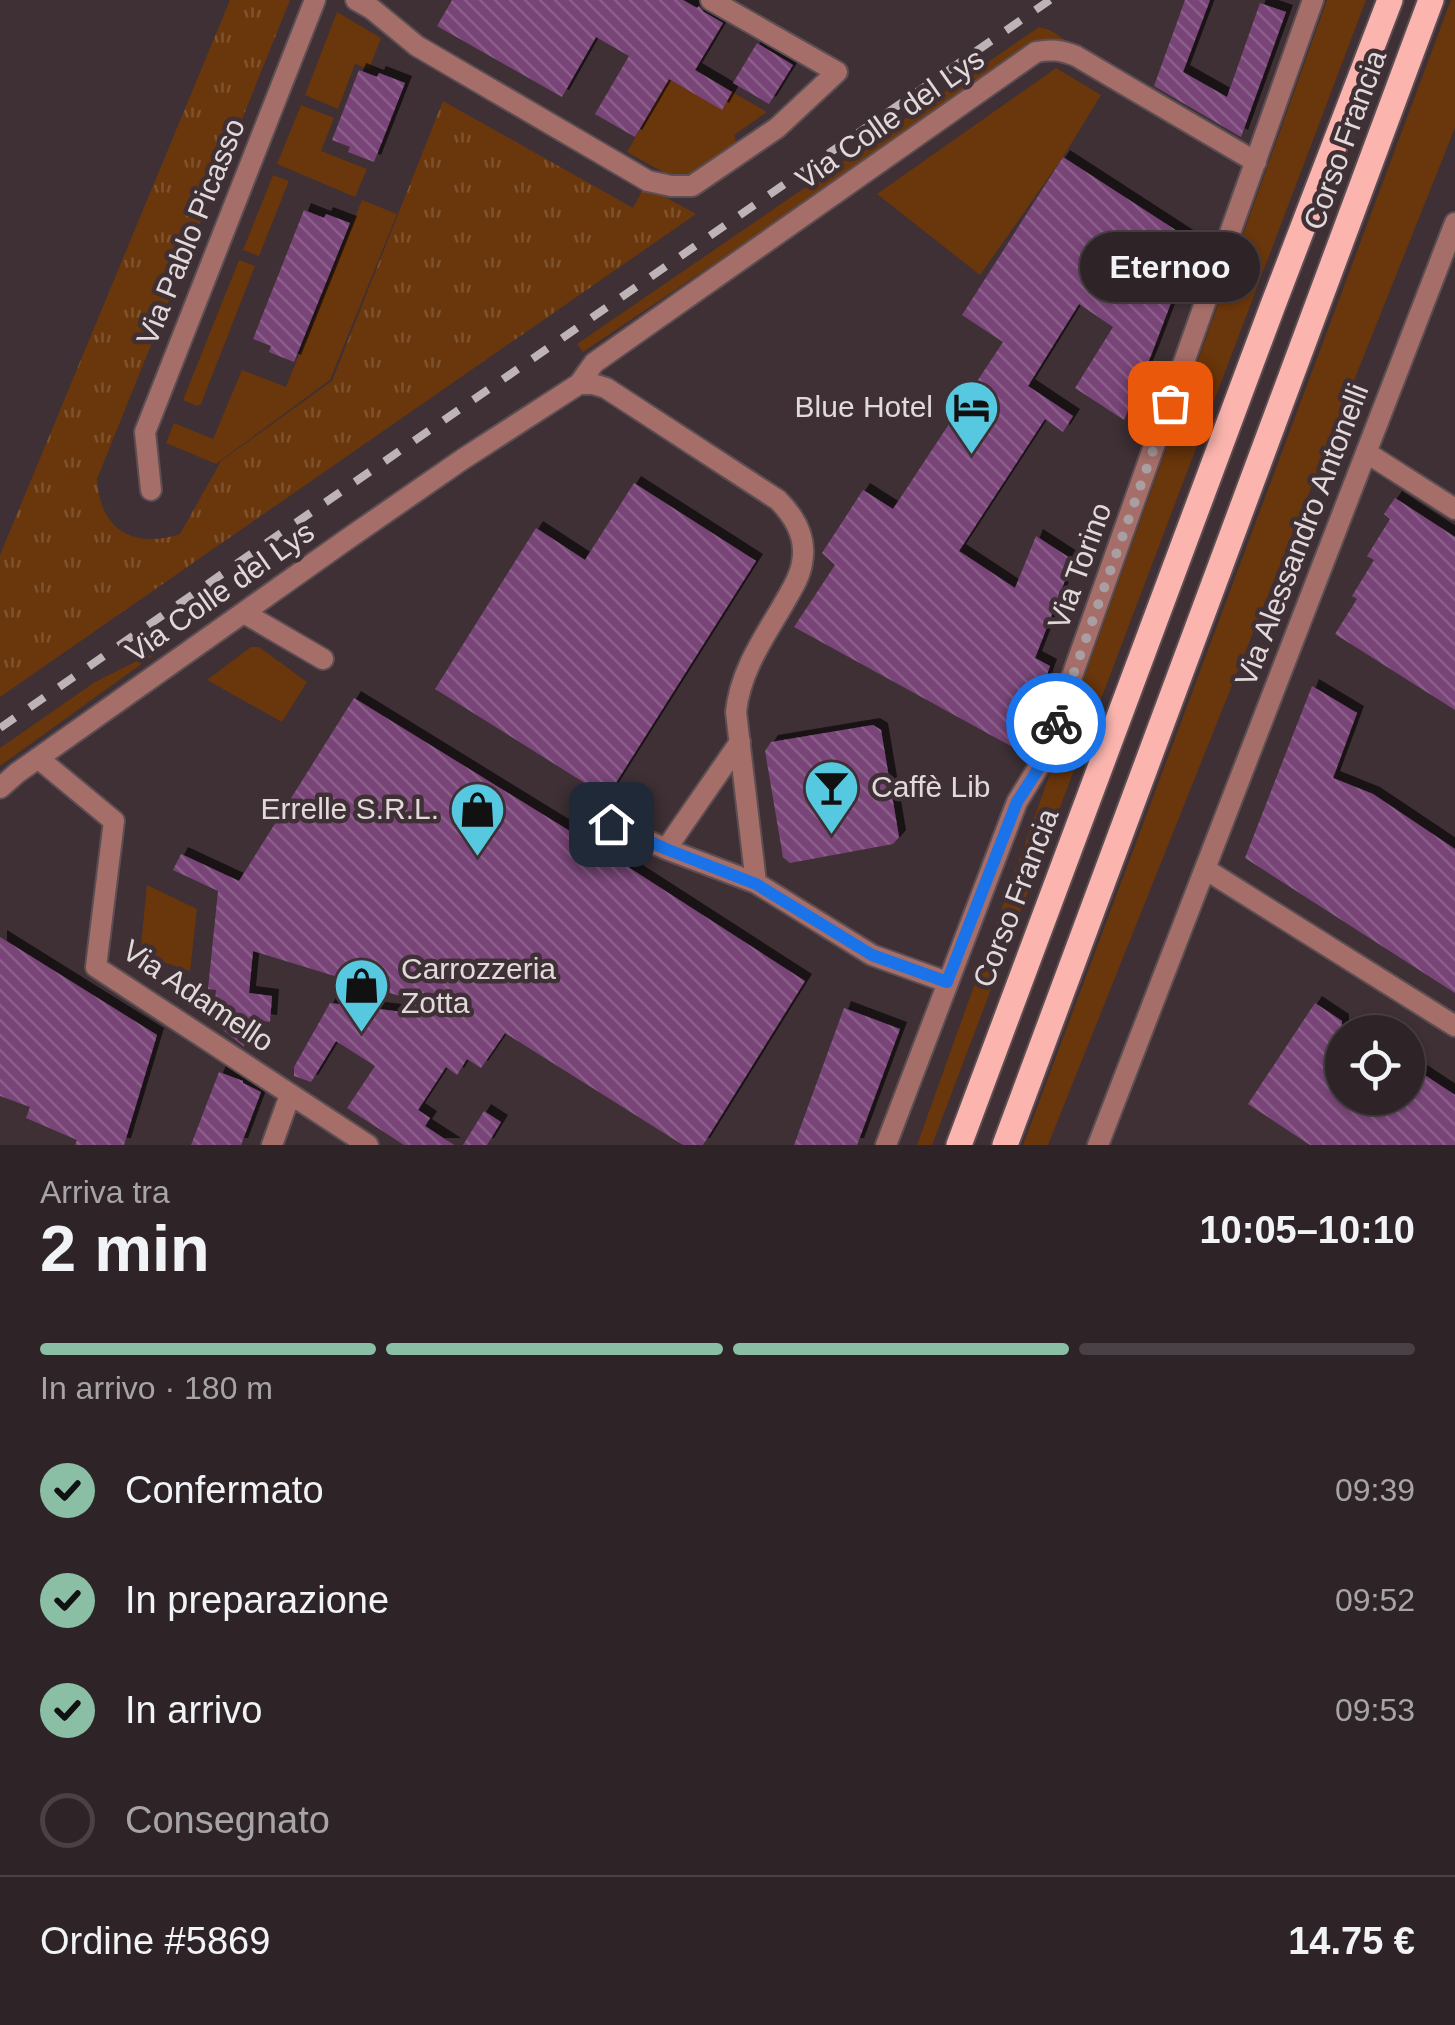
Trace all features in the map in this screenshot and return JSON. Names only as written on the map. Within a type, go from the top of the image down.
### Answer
[{"type":"main road","name":"Corso Francia","points":[[958,1145],[1390,0]]},
{"type":"main road","name":"Corso Francia","points":[[1005,1145],[1431,0]]},
{"type":"street","name":"Via Pablo Picasso","points":[[151,490],[145,432],[316,0]]},
{"type":"street","points":[[356,0],[417,46],[457,70],[648,180],[670,186],[692,186],[776,128],[838,72],[711,0]]},
{"type":"street","name":"Via Torino","points":[[886,1145],[1017,802],[1042,763],[1313,0]]},
{"type":"street","name":"Via Colle del Lys","points":[[0,788],[463,458],[579,384],[594,363],[1036,52],[1062,50],[1076,56],[1256,162]]},
{"type":"street","name":"Via Alessandro Antonelli","points":[[1098,1145],[1455,223]]},
{"type":"street","points":[[579,384],[606,388],[778,500],[799,528],[803,546],[796,582],[745,674],[736,712],[756,884]]},
{"type":"street","points":[[1366,452],[1455,509]]},
{"type":"street","points":[[244,614],[323,659]]},
{"type":"street","points":[[666,849],[740,742]]},
{"type":"street","name":"Via Adamello","points":[[38,758],[114,821],[96,967],[368,1145]]},
{"type":"street","points":[[611,824],[756,884],[872,955],[947,982]]},
{"type":"street","points":[[1206,869],[1455,1026]]},
{"type":"street","points":[[272,1145],[290,1094]]},
{"type":"green space","points":[[230,0],[290,0],[97,479],[112,523],[134,537],[180,534],[221,461],[332,381],[443,101],[633,208],[645,186],[696,214],[0,697],[0,555]]},
{"type":"green space","points":[[1327,0],[1366,0],[932,1145],[917,1145]]},
{"type":"green space","points":[[1451,0],[1455,0],[1455,128],[1048,1145],[1023,1145]]},
{"type":"green space","points":[[337,12],[381,38],[369,69],[355,64],[338,109],[305,95]]},
{"type":"green space","points":[[1039,27],[1079,49],[1044,42],[583,352],[577,344]]},
{"type":"green space","points":[[1056,68],[1101,95],[1063,157],[980,275],[877,194]]},
{"type":"green space","points":[[669,79],[722,109],[732,92],[767,112],[734,135],[737,145],[691,176],[672,177],[627,152]]},
{"type":"green space","points":[[301,105],[334,118],[321,151],[367,169],[355,197],[277,164]]},
{"type":"green space","points":[[273,175],[289,181],[259,256],[243,250]]},
{"type":"green space","points":[[362,200],[397,214],[330,380],[216,464],[166,443],[174,423],[213,439],[242,370],[286,387]]},
{"type":"green space","points":[[239,260],[255,266],[197,406],[183,400]]},
{"type":"green space","points":[[165,647],[0,766],[0,748],[95,682]]},
{"type":"green space","points":[[251,647],[259,647],[307,682],[282,722],[207,680]]},
{"type":"green space","points":[[147,885],[197,909],[190,971],[140,954]]},
{"type":"building","points":[[452,0],[683,0],[723,23],[695,70],[732,92],[722,110],[669,79],[635,137],[595,114],[629,56],[596,37],[562,97],[437,26]]},
{"type":"building","points":[[1185,0],[1210,0],[1183,72],[1227,97],[1260,3],[1286,12],[1241,137],[1154,86]]},
{"type":"building","points":[[757,43],[793,65],[769,104],[733,83]]},
{"type":"building","points":[[359,70],[405,83],[374,162],[348,152],[350,147],[332,140]]},
{"type":"building","points":[[1063,157],[1194,242],[1124,420],[1075,388],[1113,327],[1079,304],[1028,386],[1073,416],[1063,432],[1045,419],[959,551],[1015,588],[1036,536],[1073,560],[1035,658],[1050,666],[1020,751],[794,627],[835,565],[822,553],[863,490],[893,509],[1003,342],[962,315]]},
{"type":"building","points":[[304,210],[350,223],[294,362],[269,352],[271,346],[253,339]]},
{"type":"building","points":[[634,483],[756,561],[607,797],[435,689],[536,528],[585,560]]},
{"type":"building","points":[[1395,498],[1455,537],[1455,710],[1335,634],[1357,599],[1352,596],[1374,560],[1367,556],[1390,519],[1384,514]]},
{"type":"building","points":[[1312,686],[1357,713],[1333,778],[1373,794],[1455,849],[1455,993],[1245,858]]},
{"type":"building","points":[[354,698],[805,981],[703,1145],[683,1145],[505,1033],[481,1068],[467,1059],[457,1075],[446,1067],[418,1110],[430,1118],[425,1126],[454,1145],[404,1145],[347,1108],[375,1066],[336,1041],[311,1082],[294,1076],[294,1067],[330,1003],[403,1012],[406,998],[253,951],[249,993],[272,996],[270,1022],[247,1019],[244,1047],[213,1022],[216,990],[208,989],[218,891],[173,870],[181,854],[239,881]]},
{"type":"building","points":[[873,725],[881,730],[899,837],[893,844],[790,863],[783,857],[765,751],[771,742]]},
{"type":"building","points":[[0,937],[157,1035],[124,1145],[75,1145],[77,1140],[26,1118],[30,1107],[0,1096]]},
{"type":"building","points":[[1315,1003],[1333,1015],[1325,1015],[1325,1115],[1425,1115],[1425,1075],[1455,1095],[1455,1145],[1310,1145],[1248,1104]]},
{"type":"building","points":[[844,1008],[900,1029],[857,1145],[794,1145]]},
{"type":"building","points":[[219,1072],[261,1092],[241,1145],[191,1145]]},
{"type":"building","points":[[484,1111],[501,1122],[487,1145],[463,1145]]},
{"type":"railway","points":[[0,728],[1050,0]]},
{"type":"way so far","points":[[1056,723],[1170,403]]},
{"type":"place","name":"Eternoo","points":[[1170,403]]},
{"type":"place","name":"Blue Hotel","points":[[972,456]]},
{"type":"place","name":"Caffè Lib","points":[[832,836]]},
{"type":"place","name":"Errelle S.R.L.","points":[[478,858]]},
{"type":"place","name":"Carrozzeria Zotta","points":[[362,1035]]},
{"type":"route","points":[[611,824],[756,884],[872,955],[947,982],[1017,802],[1042,763],[1056,723]]}]
